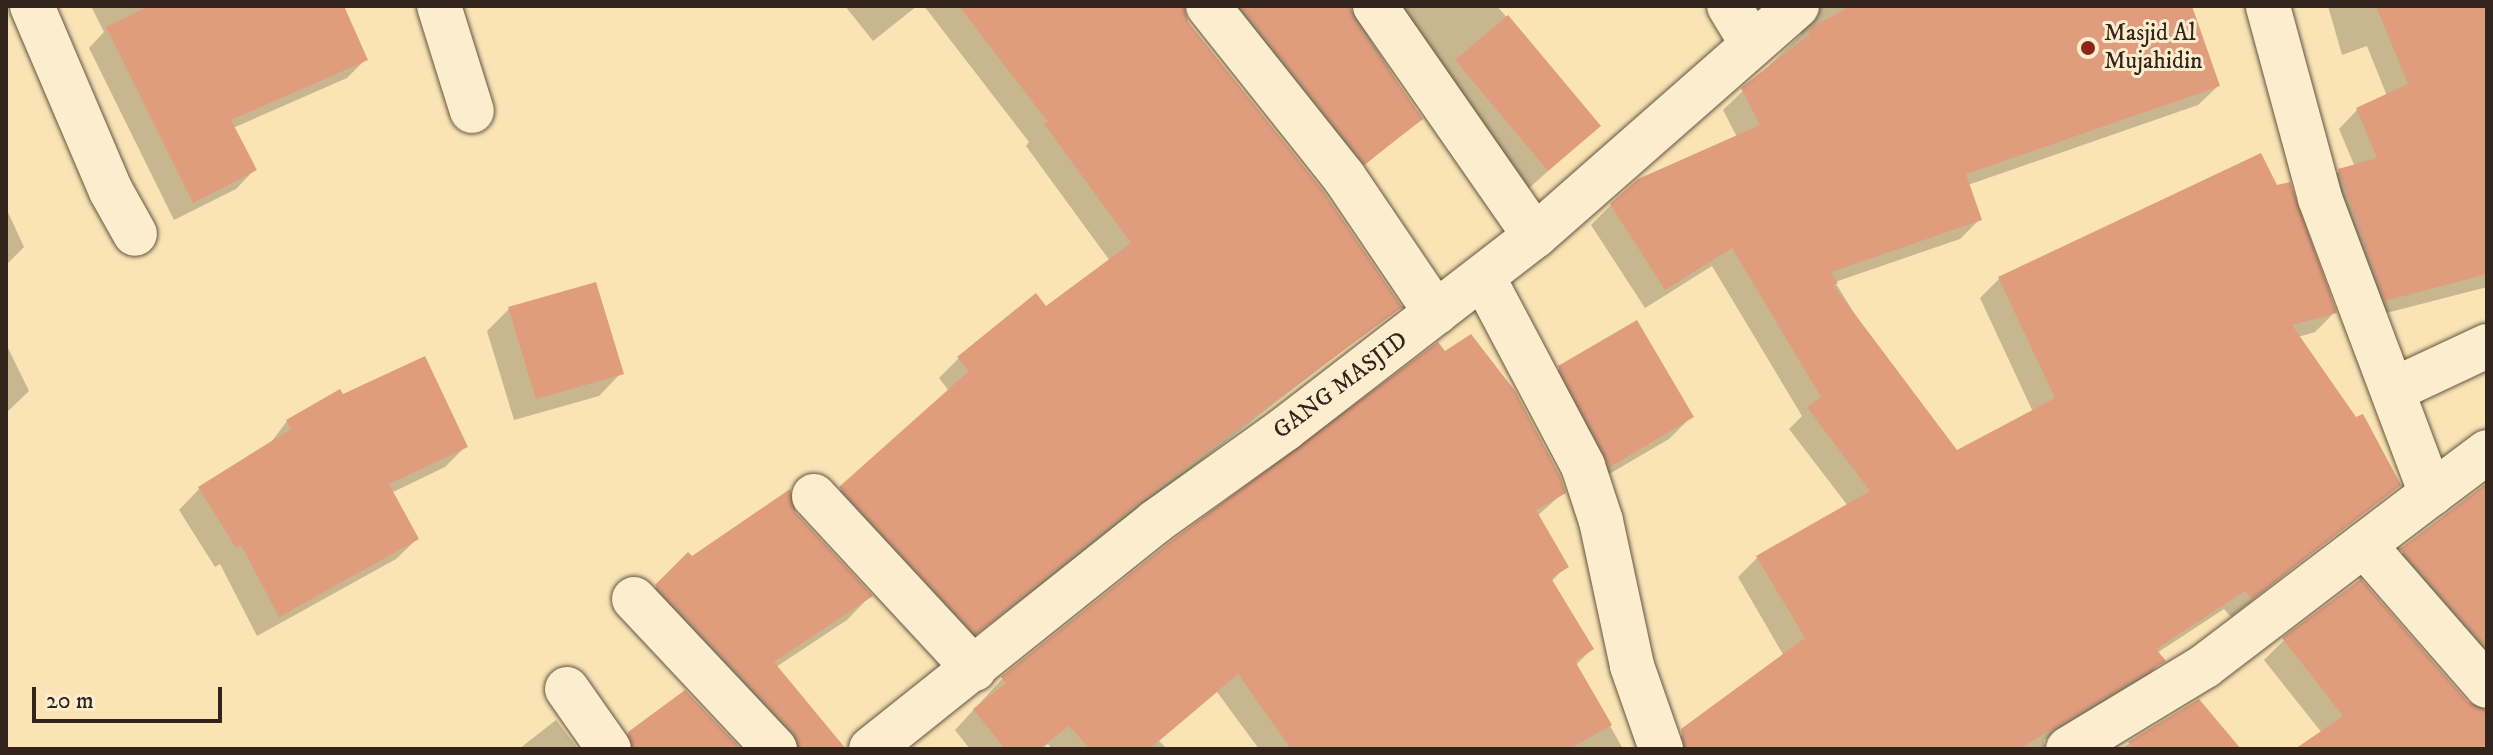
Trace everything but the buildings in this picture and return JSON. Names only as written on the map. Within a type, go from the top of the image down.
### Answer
[{"type":"street","points":[[32,6],[111,191],[135,234]]},
{"type":"street","points":[[439,6],[472,111]]},
{"type":"street","points":[[1208,6],[1344,177],[1436,313]]},
{"type":"street","points":[[1375,6],[1535,236]]},
{"type":"street","points":[[1729,6],[1752,44]]},
{"type":"street","name":"GANG MASJID","points":[[871,749],[1155,522],[1535,236],[1797,6]]},
{"type":"street","points":[[2268,6],[2320,198],[2431,494]]},
{"type":"street","points":[[1483,277],[1583,466],[1601,521],[1632,666],[1661,749]]},
{"type":"street","points":[[2393,390],[2487,346]]},
{"type":"street","points":[[2068,749],[2205,666],[2487,452]]},
{"type":"street","points":[[814,496],[974,669]]},
{"type":"street","points":[[2364,545],[2487,686]]},
{"type":"street","points":[[634,599],[775,749]]},
{"type":"street","points":[[567,689],[609,749]]},
{"type":"place","name":"Masjid Al Mujahidin","points":[[2088,48]]}]
